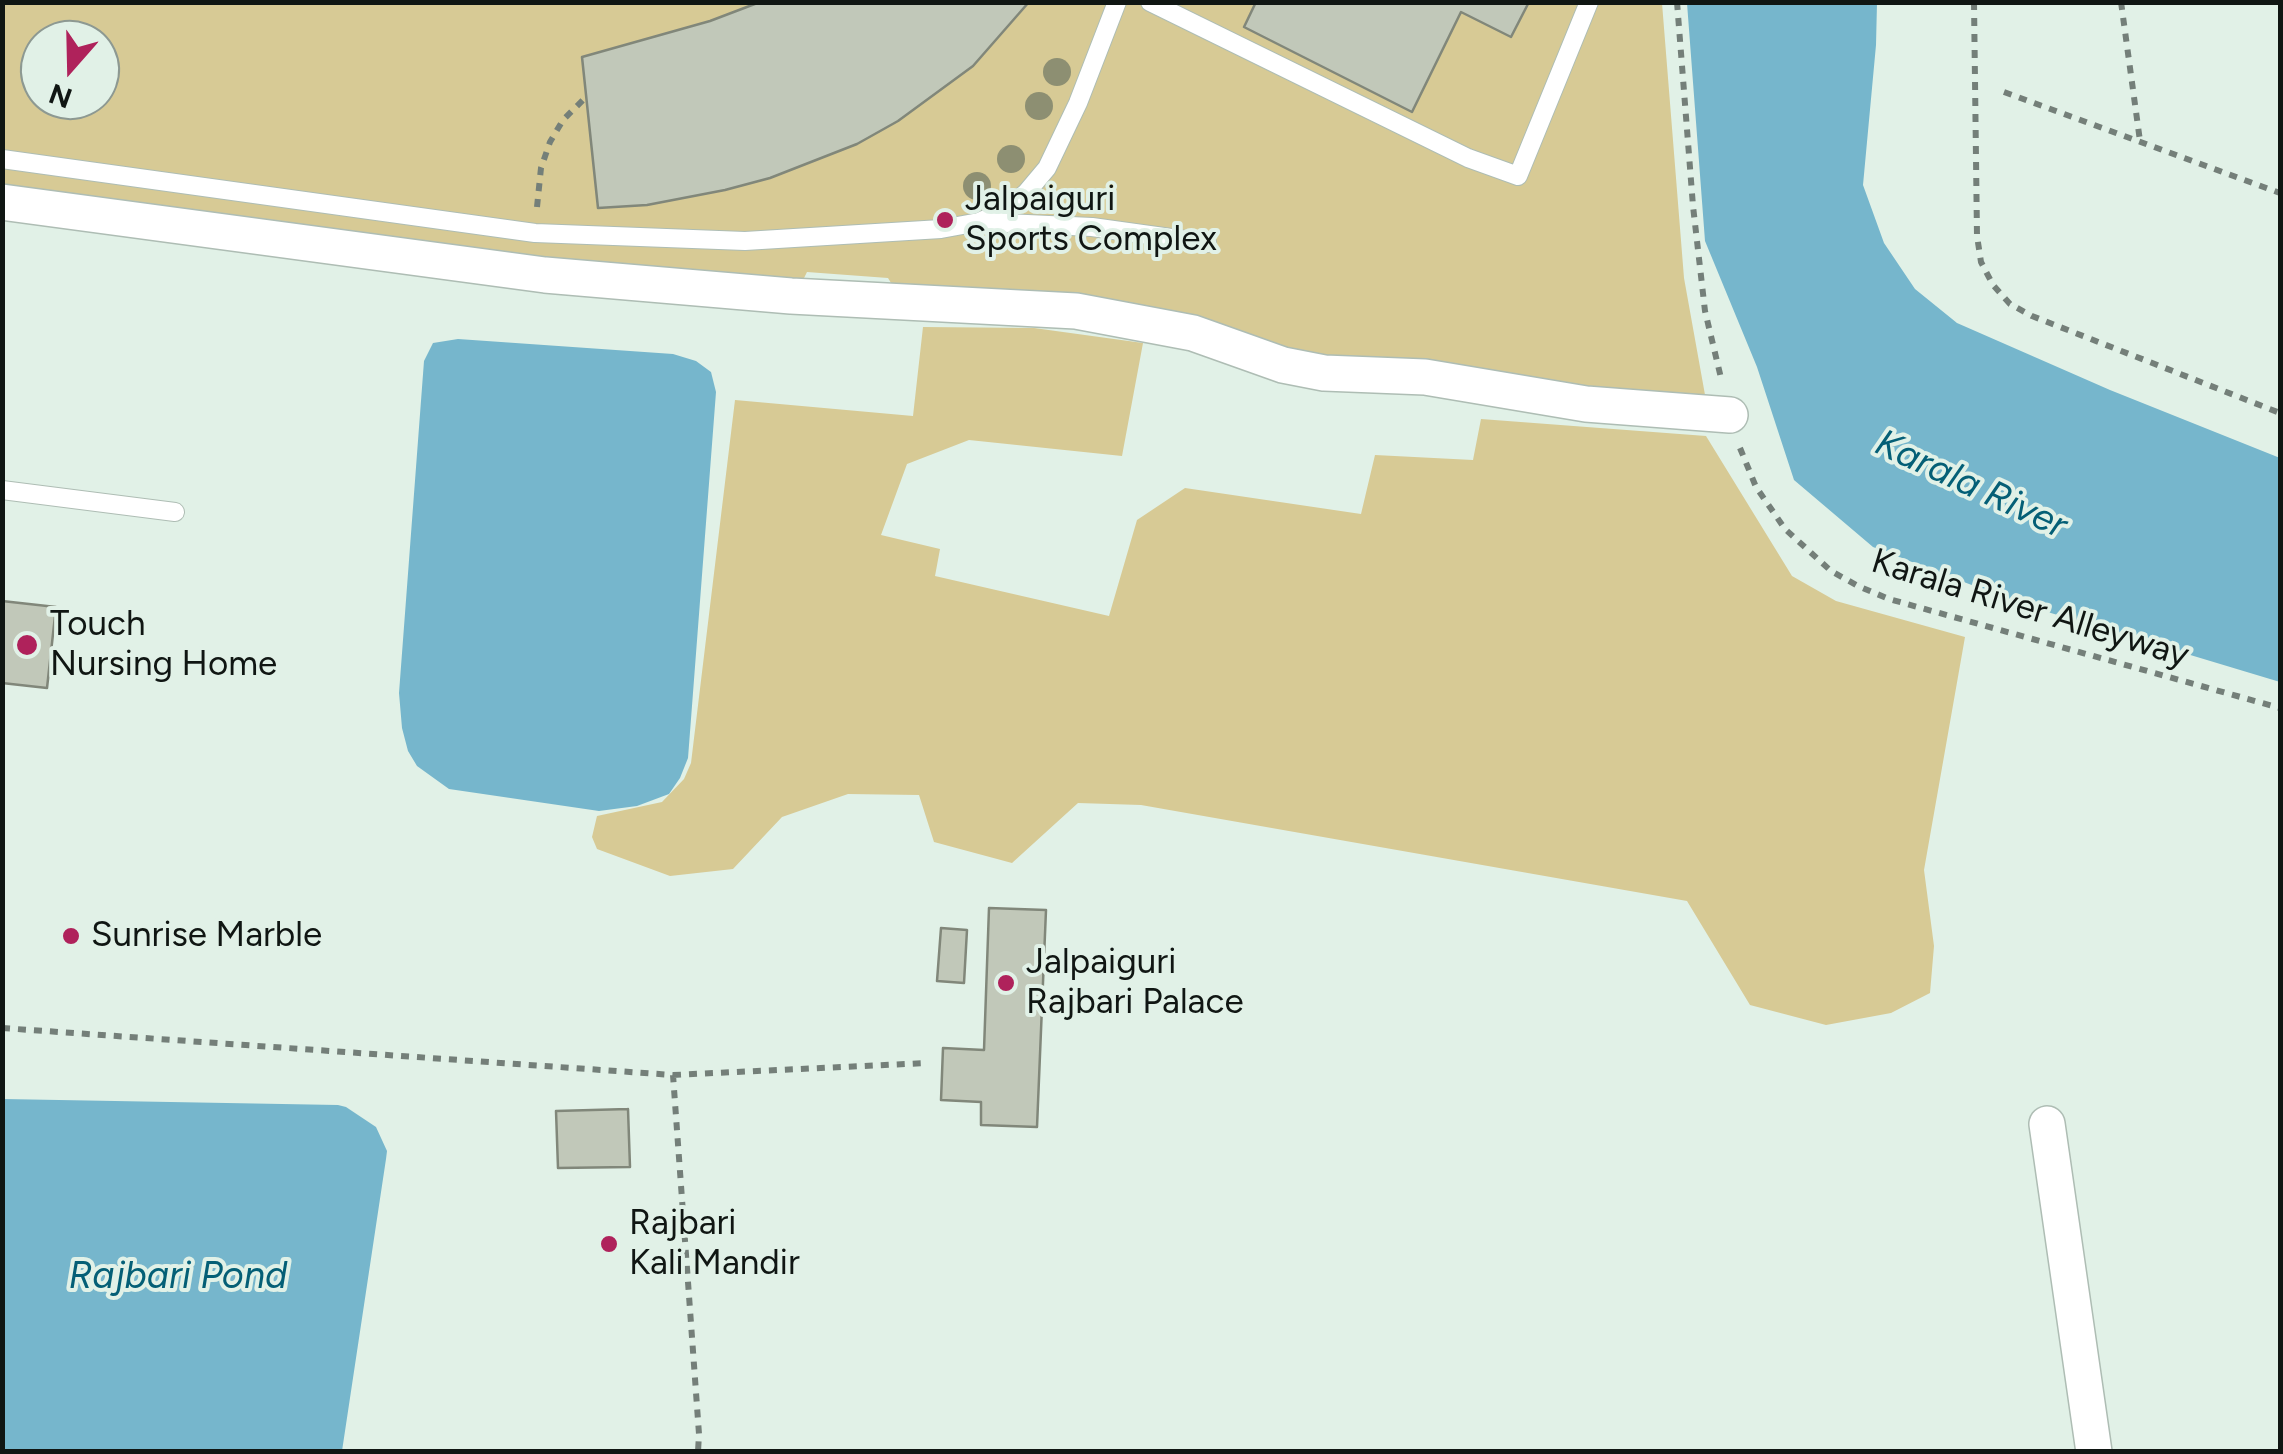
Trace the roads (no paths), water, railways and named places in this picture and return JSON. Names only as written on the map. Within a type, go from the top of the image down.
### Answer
[{"type":"street","points":[[2,202],[545,274],[791,296],[1076,311],[1193,332],[1282,365],[1324,373],[1425,377],[1586,404],[1730,415]]},
{"type":"street","points":[[2047,1124],[2094,1452]]},
{"type":"lane","points":[[979,222],[1004,211],[1047,168],[1118,2]]},
{"type":"lane","points":[[1150,2],[1468,158],[1518,176],[1589,2]]},
{"type":"lane","points":[[2,159],[536,234],[745,241],[941,229],[979,222],[1092,227],[1207,243]]},
{"type":"lane","points":[[2,490],[175,512]]},
{"type":"water","name":"Karala River","points":[[1687,3],[1877,3],[1863,185],[1884,243],[1915,289],[1957,323],[2280,458],[2280,682],[2021,604],[1873,547],[1794,480],[1757,367],[1705,241]]},
{"type":"water","points":[[458,339],[673,354],[696,361],[711,372],[716,392],[688,758],[669,794],[637,806],[599,811],[449,789],[417,766],[408,751],[399,693],[424,361],[433,343]]},
{"type":"water","name":"Rajbari Pond","points":[[3,1099],[338,1105],[376,1127],[387,1151],[342,1451],[3,1451]]},
{"type":"place","name":"Jalpaiguri Sports Complex","points":[[945,220]]},
{"type":"place","name":"Touch Nursing Home","points":[[27,645]]},
{"type":"place","name":"Sunrise Marble","points":[[71,936]]},
{"type":"place","name":"Jalpaiguri Rajbari Palace","points":[[1006,983]]},
{"type":"place","name":"Rajbari Kali Mandir","points":[[609,1244]]}]
